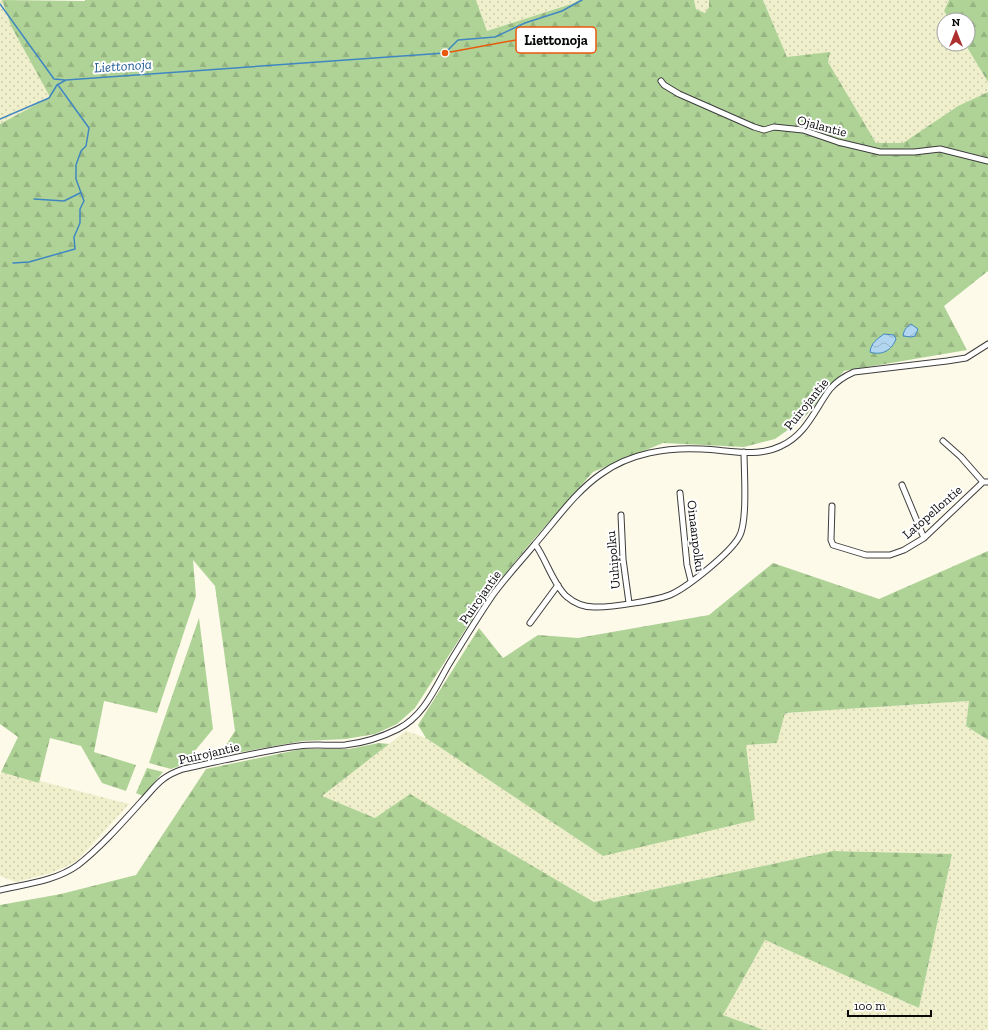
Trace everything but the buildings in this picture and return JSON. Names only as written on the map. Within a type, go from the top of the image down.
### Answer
[{"type":"street","name":"Ojalantie","points":[[661,81],[664,85],[679,94],[764,130],[774,127],[802,130],[838,142],[880,152],[914,152],[940,149],[988,161]]},
{"type":"street","name":"Puirojantie","points":[[0,890],[56,876],[77,866],[92,853],[142,802],[161,779],[174,772],[262,752],[301,746],[347,745],[376,738],[400,728],[419,713],[493,595],[571,501],[587,484],[603,472],[624,462],[654,451],[679,448],[744,452],[765,451],[780,447],[799,433],[811,419],[831,388],[846,376],[854,372],[966,358],[988,344]]},
{"type":"street","points":[[943,441],[985,482]]},
{"type":"street","points":[[535,544],[558,585],[566,596],[582,605],[603,607],[672,594],[726,553],[740,536],[744,519],[744,452]]},
{"type":"street","name":"Latopellontie","points":[[832,506],[831,540],[833,545],[866,555],[890,555],[904,550],[924,538],[985,482]]},
{"type":"street","points":[[902,485],[924,538]]},
{"type":"street","name":"Oinaanpolku","points":[[680,493],[687,565],[691,581]]},
{"type":"street","name":"Uuhipolku","points":[[621,515],[623,559],[629,603]]},
{"type":"street","points":[[530,624],[558,585]]},
{"type":"green space","points":[[0,0],[2,0],[11,26],[50,97],[0,124]]},
{"type":"green space","points":[[2,0],[476,0],[487,31],[571,4],[579,0],[694,0],[696,9],[705,13],[709,7],[709,0],[763,0],[787,57],[830,52],[828,62],[876,143],[903,143],[958,106],[988,92],[988,271],[944,306],[967,350],[844,371],[802,420],[775,439],[744,447],[663,443],[593,472],[533,540],[487,596],[415,708],[397,724],[375,734],[346,739],[303,741],[219,756],[235,731],[215,586],[193,560],[196,596],[157,713],[104,701],[94,752],[136,765],[126,791],[102,783],[81,746],[50,738],[39,783],[1,772],[18,737],[0,724],[0,124],[50,97],[11,26]]},
{"type":"green space","points":[[476,0],[579,0],[571,4],[487,31]]},
{"type":"green space","points":[[694,0],[709,0],[709,7],[706,13],[696,9]]},
{"type":"green space","points":[[763,0],[949,0],[945,12],[936,12],[936,52],[970,52],[988,82],[988,92],[958,106],[903,143],[876,143],[828,62],[787,57]]},
{"type":"green space","points":[[949,0],[988,0],[988,82],[970,52],[976,52],[976,12],[944,11]]},
{"type":"green space","points":[[988,551],[988,740],[966,726],[969,701],[785,713],[777,743],[746,745],[755,820],[603,856],[426,738],[418,725],[479,628],[503,658],[538,635],[578,638],[709,615],[773,563],[879,599]]},
{"type":"green space","points":[[199,618],[213,729],[184,764],[171,769],[149,763]]},
{"type":"green space","points":[[970,701],[966,726],[988,740],[988,1030],[764,1030],[723,1015],[765,940],[919,1008],[952,854],[833,851],[594,902],[411,795],[375,818],[321,796],[406,731],[426,738],[603,856],[746,745],[777,743],[785,713]]},
{"type":"green space","points":[[379,743],[389,744],[322,796],[375,818],[410,794],[594,902],[833,851],[952,854],[919,1008],[765,940],[723,1015],[764,1030],[0,1030],[0,905],[61,894],[136,875],[206,769],[302,749],[349,749]]},
{"type":"green space","points":[[147,768],[163,772],[143,796],[136,793]]},
{"type":"green space","points":[[1,772],[129,804],[76,862],[51,873],[16,882],[0,876]]},
{"type":"water","points":[[911,324],[918,329],[915,336],[903,336],[908,326]]},
{"type":"water","points":[[884,334],[894,335],[896,339],[892,346],[882,353],[870,352],[873,344]]},
{"type":"waterway","name":"Liettonoja","points":[[0,119],[49,98],[57,85],[66,80],[445,53],[458,40],[495,37],[525,23],[562,11],[582,0]]},
{"type":"waterway","points":[[0,4],[54,79],[65,80]]},
{"type":"waterway","points":[[13,263],[29,262],[75,249],[74,237],[80,223],[80,209],[84,201],[76,179],[76,165],[81,151],[86,146],[89,128],[58,85]]},
{"type":"waterway","points":[[34,199],[64,201],[80,193]]},
{"type":"place","name":"Liettonoja","points":[[445,53]]}]
